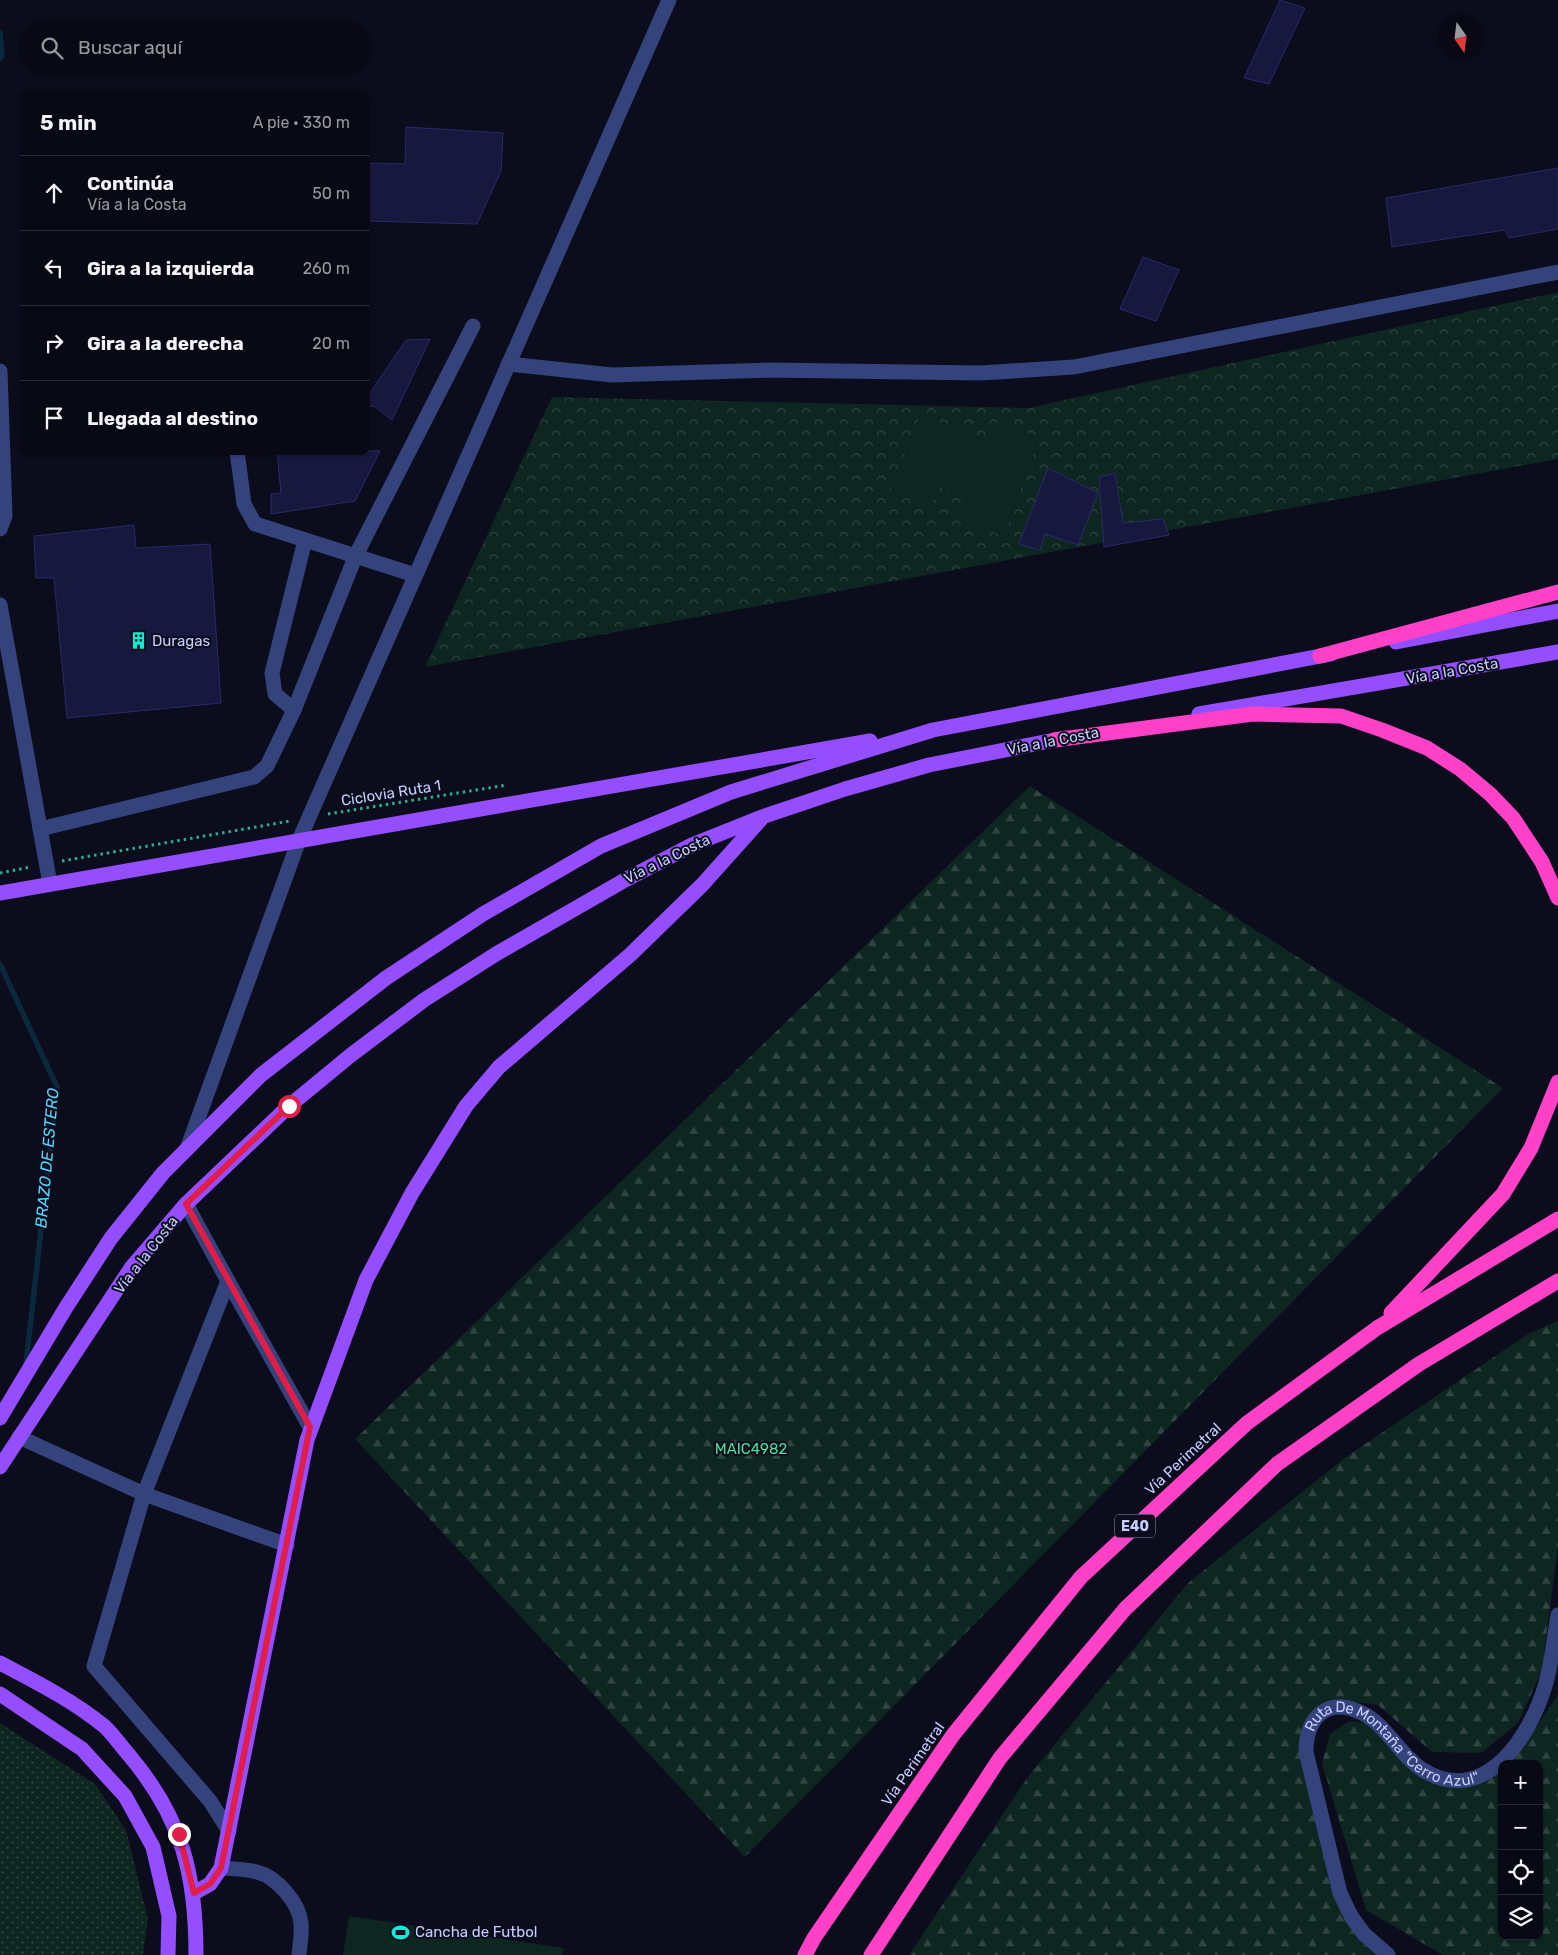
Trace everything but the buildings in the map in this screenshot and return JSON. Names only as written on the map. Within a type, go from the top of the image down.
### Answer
[{"type":"highway","points":[[1320,656],[1558,592]]},
{"type":"highway","points":[[1054,740],[1253,714],[1341,716],[1427,748],[1460,769],[1513,818],[1542,862],[1558,898]]},
{"type":"highway","points":[[1377,1328],[1503,1194],[1531,1148],[1558,1082]]},
{"type":"highway","name":"Vía Perimetral","points":[[805,1955],[814,1938],[953,1735],[1080,1577],[1247,1423],[1377,1328],[1558,1219]]},
{"type":"highway","points":[[871,1955],[1000,1758],[1125,1609],[1277,1464],[1419,1364],[1558,1281]]},
{"type":"main road","points":[[0,892],[933,730],[1558,611]]},
{"type":"main road","name":"Vía a la Costa","points":[[0,1467],[131,1268],[186,1204],[289,1106],[351,1055],[424,1000],[496,954],[625,880],[692,845],[762,817],[845,789],[929,765],[1054,740],[1558,652]]},
{"type":"main road","points":[[0,1418],[65,1309],[111,1238],[163,1173],[261,1075],[386,978],[483,914],[593,851],[730,792],[933,730]]},
{"type":"main road","points":[[194,1893],[210,1884],[221,1868],[310,1427],[366,1280],[412,1194],[466,1106],[499,1067],[630,955],[702,885],[762,817]]},
{"type":"main road","points":[[5,1666],[54,1691],[105,1728],[150,1780],[179,1834],[194,1893],[196,1955]]},
{"type":"main road","points":[[1,1694],[82,1748],[125,1796],[153,1847],[169,1916],[168,1955]]},
{"type":"street","points":[[187,1149],[299,840],[669,0]]},
{"type":"street","points":[[508,364],[612,375],[769,370],[981,373],[1074,367],[1558,272]]},
{"type":"street","points":[[40,829],[254,777],[268,766],[294,710],[356,555],[474,326]]},
{"type":"street","points":[[0,371],[5,516],[0,530]]},
{"type":"street","points":[[238,455],[244,504],[248,515],[255,524],[415,575]]},
{"type":"street","points":[[294,710],[275,694],[272,673],[304,540]]},
{"type":"street","points":[[0,605],[50,884]]},
{"type":"street","points":[[186,1204],[310,1427]]},
{"type":"street","points":[[228,1282],[144,1494],[94,1666],[210,1801],[229,1831]]},
{"type":"street","points":[[19,1437],[144,1494],[287,1545]]},
{"type":"street","name":"Ruta De Montaña \"Cerro Azul\"","points":[[1388,1955],[1364,1934],[1351,1916],[1340,1893],[1306,1752],[1306,1738],[1311,1724],[1318,1715],[1330,1708],[1347,1708],[1363,1713],[1421,1769],[1440,1778],[1463,1781],[1483,1775],[1513,1750],[1535,1711],[1545,1687],[1551,1663],[1558,1615]]},
{"type":"street","points":[[221,1868],[257,1872],[268,1877],[289,1896],[297,1909],[301,1924],[299,1955]]},
{"type":"path","name":"Ciclovia Ruta 1","points":[[0,873],[309,817],[513,784]]},
{"type":"green space","points":[[1558,292],[1558,459],[425,667],[552,397],[1028,408]]},
{"type":"green space","points":[[920,415],[989,441],[995,422],[1039,437],[1004,536],[960,520],[968,498],[939,487],[931,507],[890,492]]},
{"type":"green space","name":"MAIC4982","points":[[1030,786],[1503,1088],[745,1857],[355,1439]]},
{"type":"green space","points":[[1558,1321],[1558,1546],[1542,1670],[1518,1723],[1481,1753],[1432,1752],[1378,1705],[1338,1700],[1321,1713],[1308,1760],[1348,1921],[1386,1955],[909,1955],[1027,1778],[1188,1583],[1346,1457],[1528,1334]]},
{"type":"green space","points":[[1558,1695],[1558,1955],[1443,1955],[1366,1910],[1322,1763],[1330,1734],[1349,1721],[1368,1723],[1428,1772],[1483,1779],[1498,1770],[1498,1940],[1543,1940],[1543,1760],[1514,1760]]},
{"type":"green space","points":[[0,1723],[95,1784],[126,1830],[148,1919],[143,1955],[0,1955]]},
{"type":"green space","name":"Cancha de Futbol","points":[[349,1916],[564,1948],[562,1955],[343,1955]]},
{"type":"waterway","name":"BRAZO DE ESTERO","points":[[0,33],[2,55],[0,58]]},
{"type":"waterway","name":"BRAZO DE ESTERO","points":[[0,964],[57,1087],[26,1364]]},
{"type":"place","name":"Duragas","points":[[138,641]]},
{"type":"place","name":"Cancha de Futbol","points":[[401,1932]]},
{"type":"route","points":[[179,1834],[194,1893],[210,1884],[221,1868],[310,1427],[298,1409],[186,1204],[289,1106]]}]
